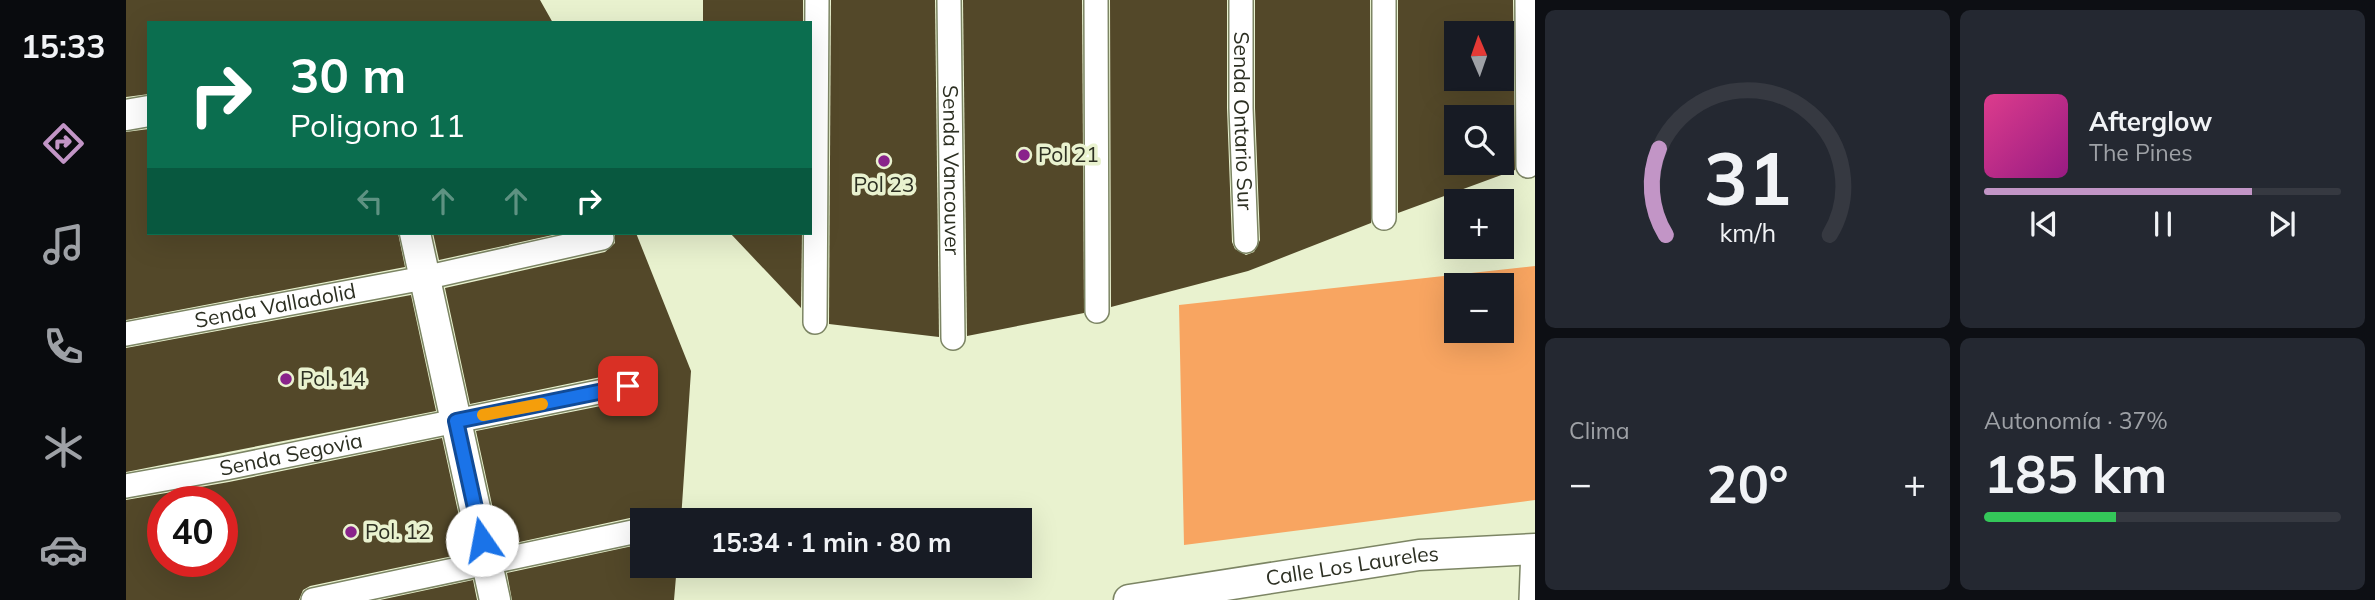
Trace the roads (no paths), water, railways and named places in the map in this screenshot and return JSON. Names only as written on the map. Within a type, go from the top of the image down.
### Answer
[{"type":"street","points":[[815,322],[817,0]]},
{"type":"street","name":"Senda Vancouver","points":[[949,0],[953,338]]},
{"type":"street","points":[[1096,0],[1097,311]]},
{"type":"street","name":"Senda Ontario Sur","points":[[1241,0],[1245,241]]},
{"type":"street","points":[[1384,0],[1384,218]]},
{"type":"street","points":[[1527,0],[1528,166]]},
{"type":"street","points":[[126,115],[147,111]]},
{"type":"street","points":[[415,235],[495,600]]},
{"type":"street","name":"Senda Valladolid","points":[[126,334],[424,278],[602,238]]},
{"type":"street","name":"Senda Segovia","points":[[126,486],[628,386]]},
{"type":"street","points":[[313,600],[630,533]]},
{"type":"street","points":[[1531,600],[1534,549]]},
{"type":"street","name":"Calle Los Laureles","points":[[1129,600],[1419,555],[1534,549]]},
{"type":"place","name":"Pol 21","points":[[1024,155]]},
{"type":"place","name":"Pol 23","points":[[884,161]]},
{"type":"place","name":"Pol. 14","points":[[286,379]]},
{"type":"place","name":"Pol. 12","points":[[351,532]]}]
